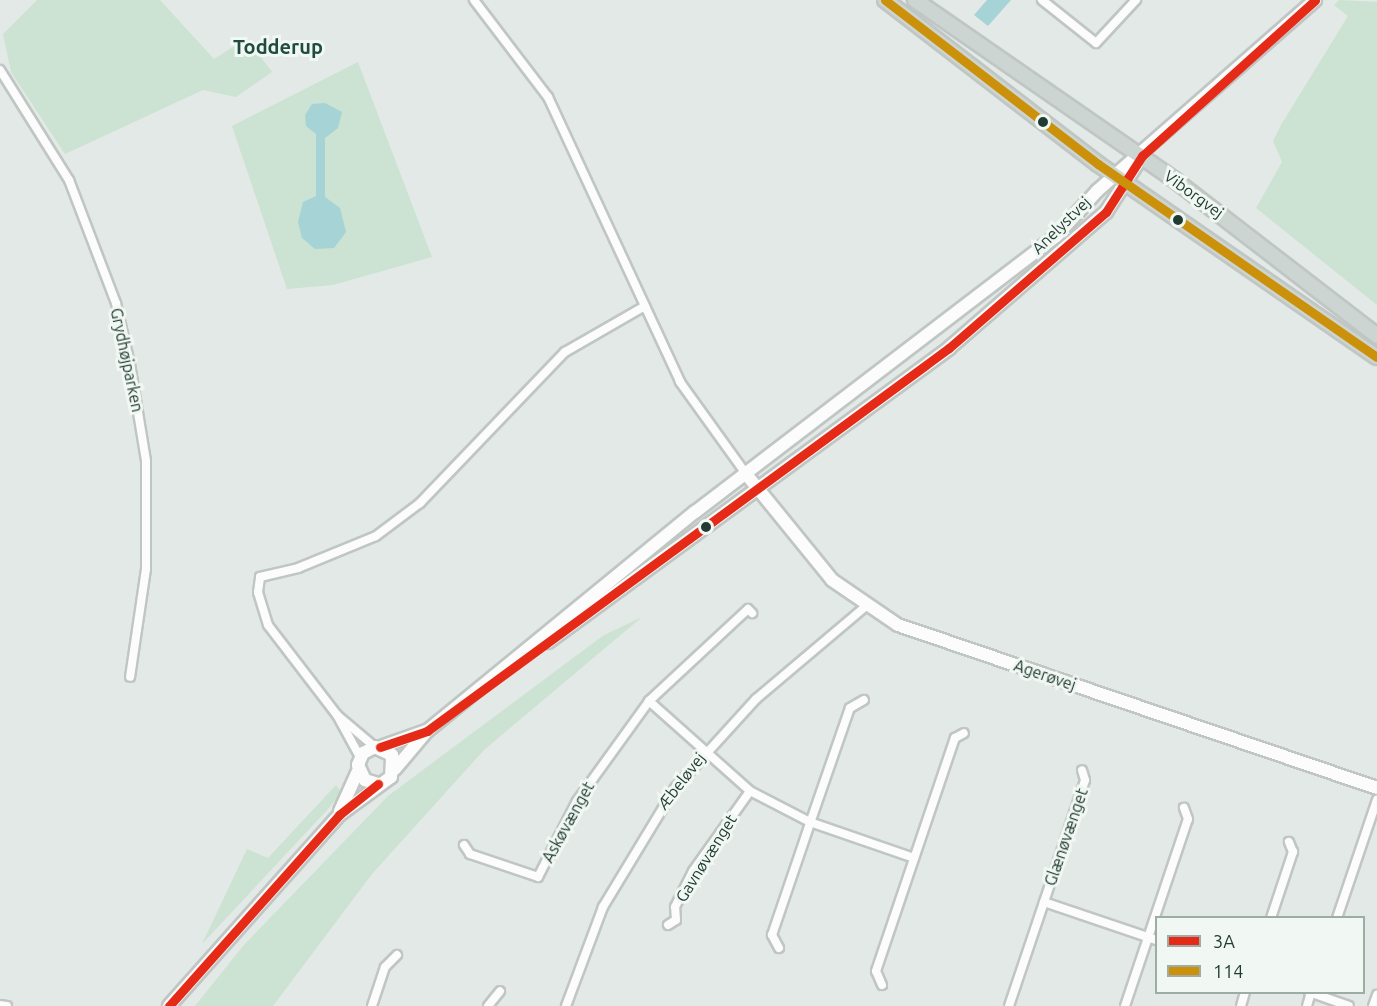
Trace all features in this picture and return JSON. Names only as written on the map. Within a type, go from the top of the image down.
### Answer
[{"type":"main road","name":"Viborgvej","points":[[885,0],[1120,180],[1377,357]]},
{"type":"main road","name":"Viborgvej","points":[[915,0],[1142,156],[1377,336]]},
{"type":"street","points":[[474,0],[548,97],[680,382],[746,474]]},
{"type":"street","points":[[1042,0],[1096,43],[1136,0]]},
{"type":"street","name":"Anelystvej","points":[[395,769],[427,731],[514,664],[746,474],[1057,235],[1316,0]]},
{"type":"street","name":"Grydhøjparken","points":[[0,70],[69,180],[116,303],[130,364],[146,461],[146,521],[142,603],[130,677]]},
{"type":"street","name":"Anelystvej","points":[[514,664],[892,392],[1048,266],[1106,212],[1120,180]]},
{"type":"street","points":[[378,784],[365,780],[360,763],[338,715],[268,625],[258,592],[260,577],[298,568],[376,536],[420,503],[565,352],[645,306]]},
{"type":"street","name":"Agerøvej","points":[[746,474],[812,559],[865,607],[898,625],[1377,788]]},
{"type":"street","name":"Æbeløvej","points":[[566,1006],[619,875],[704,752],[756,699],[865,607]]},
{"type":"street","name":"Askøvænget","points":[[465,845],[470,854],[538,878],[577,801],[649,701],[748,609],[752,613]]},
{"type":"street","points":[[779,948],[772,935],[810,822],[850,708],[864,700]]},
{"type":"street","points":[[649,701],[750,791],[810,822],[914,858]]},
{"type":"street","points":[[169,1006],[339,815],[395,769],[392,755],[378,747],[338,715]]},
{"type":"street","name":"Anelystvej","points":[[378,747],[427,731]]},
{"type":"street","points":[[882,985],[876,971],[955,738],[964,733]]},
{"type":"street","points":[[339,815],[360,763],[378,747]]},
{"type":"street","name":"Glænøvænget","points":[[1009,1006],[1085,780],[1082,770]]},
{"type":"street","name":"Gavnøvænget","points":[[668,925],[676,920],[675,907],[693,871],[750,791]]},
{"type":"street","points":[[1338,916],[1377,800]]},
{"type":"street","points":[[1160,916],[1188,819],[1184,808]]},
{"type":"street","points":[[1272,916],[1293,852],[1289,842]]},
{"type":"street","name":"Glænøvænget","points":[[1044,902],[1153,939]]},
{"type":"street","points":[[1125,1006],[1153,939]]},
{"type":"street","points":[[372,1006],[385,967],[397,955]]},
{"type":"street","points":[[488,1006],[500,991]]},
{"type":"street","points":[[1313,994],[1349,1006]]},
{"type":"street","points":[[1373,1006],[1377,995]]},
{"type":"street","points":[[0,1005],[7,1006]]},
{"type":"green space","points":[[37,0],[160,0],[214,59],[247,38],[272,72],[236,97],[203,90],[65,154],[11,72],[3,34]]},
{"type":"green space","points":[[1339,0],[1377,2],[1377,305],[1256,208],[1282,162],[1273,141],[1348,16],[1334,5]]},
{"type":"green space","points":[[358,62],[432,257],[333,285],[287,289],[232,126]]},
{"type":"green space","points":[[642,617],[484,750],[372,874],[273,1006],[195,1006],[243,946],[388,796],[604,635]]},
{"type":"green space","points":[[336,785],[341,792],[329,808],[202,944],[247,849],[268,858]]},
{"type":"water","points":[[987,0],[1011,0],[988,26],[974,15]]},
{"type":"water","points":[[325,103],[342,112],[338,128],[325,138],[325,197],[340,208],[346,232],[334,248],[315,249],[302,238],[298,222],[303,202],[316,196],[316,134],[306,126],[305,115],[312,104]]},
{"type":"transit line","name":"114","points":[[885,0],[1098,164],[1377,357]]},
{"type":"transit line","name":"3A","points":[[380,747],[427,731],[949,348],[1106,212],[1142,156],[1315,0]]},
{"type":"transit line","name":"3A","points":[[169,1006],[339,815],[378,784]]},
{"type":"district","name":"Todderup","points":[[278,46]]}]
